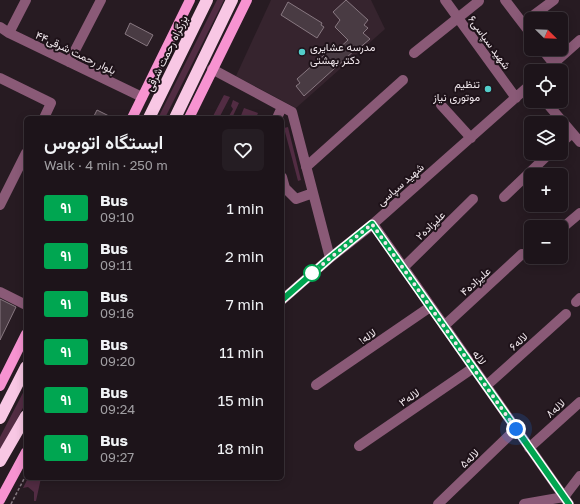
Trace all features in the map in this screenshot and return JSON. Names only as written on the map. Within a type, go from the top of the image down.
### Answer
[{"type":"highway","name":"بزرگراه رحمت شرقی","points":[[150,116],[207,0]]},
{"type":"highway","points":[[176,116],[232,0]]},
{"type":"highway","points":[[0,418],[24,371]]},
{"type":"highway","points":[[0,461],[24,419]]},
{"type":"main road","points":[[133,116],[190,0]]},
{"type":"main road","points":[[190,116],[247,0]]},
{"type":"main road","points":[[0,386],[24,338]]},
{"type":"main road","points":[[2,504],[2,496],[24,456]]},
{"type":"street","points":[[9,33],[26,0]]},
{"type":"street","points":[[69,62],[101,0]]},
{"type":"street","name":"شهید سپاسی۶","points":[[445,0],[516,98]]},
{"type":"street","points":[[505,0],[523,23],[554,0]]},
{"type":"street","points":[[414,53],[479,2]]},
{"type":"street","name":"۴۴بلوار رحمت شرقی","points":[[0,27],[9,33],[142,97]]},
{"type":"street","points":[[548,56],[554,63],[580,40]]},
{"type":"street","points":[[212,69],[292,112],[330,258]]},
{"type":"street","points":[[0,78],[51,103],[45,116]]},
{"type":"street","points":[[306,167],[403,80]]},
{"type":"street","name":"شهید سپاسی","points":[[284,298],[372,224],[524,91]]},
{"type":"street","points":[[441,105],[471,138]]},
{"type":"street","points":[[278,116],[282,107]]},
{"type":"street","points":[[551,108],[580,142]]},
{"type":"street","points":[[568,136],[572,132]]},
{"type":"street","points":[[0,205],[24,157]]},
{"type":"street","points":[[504,196],[543,160]]},
{"type":"street","points":[[284,184],[285,188],[296,199],[313,193]]},
{"type":"street","name":"علیزاده۲","points":[[403,268],[473,199]]},
{"type":"street","points":[[568,223],[580,213]]},
{"type":"street","name":"لاله","points":[[372,224],[566,500]]},
{"type":"street","name":"علیزاده۴","points":[[444,326],[522,254]]},
{"type":"street","points":[[0,292],[24,303]]},
{"type":"street","name":"۱لاله","points":[[316,385],[430,307]]},
{"type":"street","name":"۶لاله","points":[[486,386],[566,314]]},
{"type":"street","name":"۳لاله","points":[[359,446],[473,368]]},
{"type":"street","name":"لاله۸","points":[[529,448],[580,402]]},
{"type":"street","name":"لاله۵","points":[[438,504],[516,429]]},
{"type":"street","points":[[524,504],[566,500],[580,476]]},
{"type":"path","points":[[11,504],[24,480]]},
{"type":"shaded area","points":[[217,0],[224,0],[166,116],[159,116]]},
{"type":"shaded area","name":"مدرسه عشایری دکتر بهشتی","points":[[271,0],[371,0],[385,29],[296,108],[236,76]]},
{"type":"shaded area","points":[[224,95],[230,97],[220,116],[213,116]]},
{"type":"shaded area","points":[[233,100],[239,103],[233,116],[229,116],[233,109],[231,106]]},
{"type":"shaded area","points":[[244,108],[258,113],[257,116],[241,116]]},
{"type":"shaded area","points":[[288,127],[301,180],[298,181],[284,128]]},
{"type":"shaded area","points":[[24,391],[24,406],[0,452],[0,437]]},
{"type":"shaded area","points":[[27,480],[41,480],[36,501],[34,501],[34,492],[28,487],[23,488]]},
{"type":"building","points":[[346,0],[368,20],[364,25],[368,28],[363,33],[370,39],[357,50],[356,49],[304,96],[296,86],[300,83],[297,79],[333,47],[336,51],[348,40],[335,27],[340,20],[333,12]]},
{"type":"building","points":[[288,2],[322,23],[321,25],[324,27],[317,38],[281,15]]},
{"type":"building","points":[[130,23],[153,35],[147,46],[125,34]]},
{"type":"building","points":[[97,110],[109,116],[94,116]]},
{"type":"building","points":[[0,299],[16,307],[0,340]]},
{"type":"bus line","name":"۹۱","points":[[284,298],[307,277],[372,224],[569,504]]},
{"type":"place","name":"مدرسه عشایری دکتر بهشتی","points":[[302,52]]},
{"type":"place","name":"تنظیم موتوری نیاز","points":[[488,89]]},
{"type":"route","points":[[312,273],[372,224],[516,429]]}]
